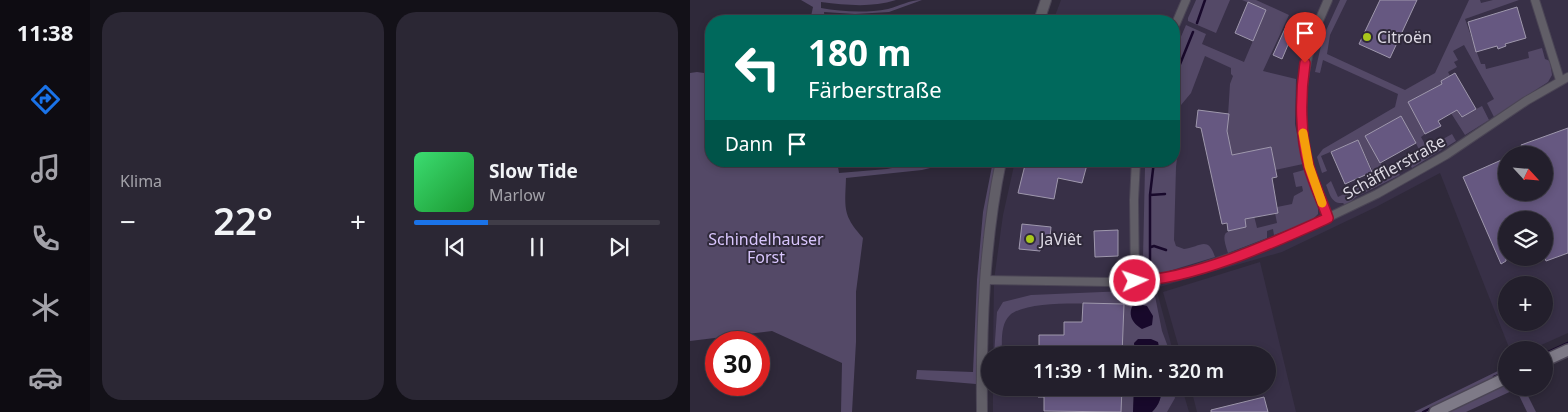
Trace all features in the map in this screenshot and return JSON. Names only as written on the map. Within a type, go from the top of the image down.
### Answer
[{"type":"main road","points":[[1553,357],[1568,350]]},
{"type":"main road","points":[[1435,412],[1498,382]]},
{"type":"street","points":[[1041,15],[1046,0]]},
{"type":"street","points":[[1180,15],[1186,0]]},
{"type":"street","points":[[1328,0],[1311,40],[1303,75],[1303,97],[1306,153],[1314,184],[1328,218]]},
{"type":"street","points":[[1535,0],[1560,80]]},
{"type":"street","name":"Schäfflerstraße","points":[[985,280],[1135,281],[1163,279],[1185,273],[1273,242],[1377,194],[1432,163],[1560,80],[1568,77]]},
{"type":"street","points":[[982,412],[985,280],[990,222],[1000,167]]},
{"type":"street","points":[[1135,281],[1136,167]]},
{"type":"shaded area","points":[[1061,0],[1568,0],[1568,333],[1550,341],[1506,341],[1502,331],[1553,331],[1553,276],[1498,276],[1498,320],[1440,173],[1376,207],[1282,252],[1156,288],[1172,346],[993,346],[994,280],[1003,215],[1014,167],[1180,167],[1180,15],[1055,15]]},
{"type":"shaded area","points":[[1260,262],[1296,412],[1197,412],[1193,396],[1276,396],[1276,346],[1178,346],[1163,292]]},
{"type":"shaded area","points":[[1134,303],[1147,306],[1153,316],[1152,325],[1142,329],[1136,324],[1131,314]]},
{"type":"shaded area","points":[[1138,339],[1151,339],[1158,342],[1159,346],[1134,346],[1134,343]]},
{"type":"shaded area","points":[[993,396],[1184,396],[1189,412],[993,412]]},
{"type":"shaded area","points":[[1134,396],[1161,396],[1157,407],[1152,412],[1133,412]]},
{"type":"green space","points":[[801,0],[896,0],[868,5],[821,2],[821,8],[854,12],[888,9],[922,0],[889,12],[855,14],[824,12],[824,15],[811,15],[813,7]]},
{"type":"green space","points":[[1196,0],[1230,0],[1216,33],[1188,21]]},
{"type":"green space","points":[[1242,0],[1256,0],[1289,15],[1263,71],[1296,79],[1295,124],[1303,164],[1275,170],[1271,147],[1239,154],[1257,228],[1277,223],[1275,213],[1277,207],[1292,204],[1294,196],[1303,191],[1302,186],[1296,187],[1293,173],[1304,170],[1318,204],[1318,214],[1310,222],[1274,235],[1273,229],[1267,231],[1267,238],[1228,253],[1224,240],[1226,233],[1246,227],[1227,131],[1230,84],[1233,76],[1231,68],[1205,56],[1191,93],[1180,108],[1180,39],[1186,25],[1206,34],[1202,44],[1244,62],[1266,10]]},
{"type":"green space","points":[[1340,0],[1347,0],[1330,35],[1327,54],[1405,90],[1435,73],[1469,0],[1480,0],[1481,3],[1493,0],[1519,0],[1465,19],[1481,64],[1485,64],[1486,69],[1529,58],[1528,52],[1542,48],[1545,59],[1550,61],[1552,75],[1548,82],[1494,117],[1487,103],[1494,99],[1464,45],[1453,51],[1458,60],[1454,62],[1457,67],[1448,72],[1450,76],[1441,82],[1461,117],[1482,106],[1489,120],[1465,135],[1435,88],[1408,102],[1425,134],[1421,137],[1427,148],[1452,134],[1456,141],[1412,168],[1407,160],[1420,151],[1401,116],[1366,136],[1385,172],[1395,168],[1400,175],[1356,197],[1346,206],[1333,200],[1326,185],[1331,181],[1338,197],[1376,178],[1358,140],[1321,156],[1327,171],[1322,173],[1317,157],[1323,149],[1395,107],[1398,94],[1323,60],[1320,73],[1315,72],[1323,37]]},
{"type":"green space","name":"Schindelhauser Forst","points":[[690,73],[705,73],[705,167],[838,167],[839,173],[897,167],[934,167],[846,178],[846,211],[851,223],[863,238],[856,292],[856,342],[852,412],[841,412],[842,363],[772,331],[705,331],[705,339],[690,341]]},
{"type":"green space","points":[[992,167],[998,167],[984,346],[981,346],[978,412],[976,412],[976,384],[916,379],[917,370],[973,372],[977,280],[983,212]]},
{"type":"green space","points":[[1145,167],[1176,167],[1174,240],[1176,246],[1184,249],[1206,244],[1212,250],[1215,257],[1156,275],[1154,268],[1145,264],[1143,259]]},
{"type":"green space","points":[[1150,290],[1150,296],[1155,296],[1162,331],[1168,346],[1143,346],[1135,343],[1135,346],[1122,346],[1124,305],[1064,304],[1032,307],[1019,310],[1010,315],[1003,328],[1002,346],[995,346],[997,312],[1003,302],[1031,295]]},
{"type":"green space","points":[[1498,371],[1498,378],[1428,412],[1414,412]]},
{"type":"green space","points":[[1498,389],[1498,396],[1501,396],[1466,412],[1448,412]]},
{"type":"green space","points":[[1122,396],[1134,396],[1133,412],[1121,412]]},
{"type":"green space","points":[[1161,396],[1175,396],[1167,412],[1152,412],[1160,401]]},
{"type":"green space","points":[[1519,396],[1528,396],[1536,412],[1527,412]]},
{"type":"building","points":[[1380,0],[1417,0],[1390,58],[1359,44]]},
{"type":"building","points":[[1248,2],[1266,10],[1253,41],[1235,33]]},
{"type":"building","points":[[1517,7],[1526,38],[1505,44],[1506,46],[1498,49],[1497,46],[1476,52],[1468,22]]},
{"type":"building","points":[[1288,22],[1296,26],[1282,59],[1273,55]]},
{"type":"building","points":[[1455,73],[1476,109],[1462,117],[1457,110],[1438,121],[1441,126],[1425,134],[1408,102],[1442,84],[1441,81]]},
{"type":"building","points":[[1198,110],[1229,114],[1227,131],[1232,155],[1271,147],[1277,177],[1272,178],[1278,213],[1245,219],[1246,227],[1228,231],[1227,223],[1222,224],[1201,128],[1196,127]]},
{"type":"building","points":[[1401,116],[1416,143],[1380,163],[1365,136]]},
{"type":"building","points":[[1568,128],[1568,253],[1553,258],[1553,211],[1498,211],[1498,257],[1463,177],[1498,162],[1498,201],[1553,201],[1553,146],[1521,145]]},
{"type":"building","points":[[1358,140],[1372,172],[1345,184],[1331,152]]},
{"type":"building","points":[[1024,167],[1086,167],[1082,183],[1058,178],[1054,199],[1018,193]]},
{"type":"building","points":[[1022,224],[1051,227],[1050,237],[1041,236],[1040,251],[1019,249]]},
{"type":"building","points":[[1118,230],[1118,256],[1095,257],[1094,231]]},
{"type":"building","points":[[1083,303],[1124,304],[1122,346],[1039,346],[1039,335],[1064,335],[1064,322],[1082,322]]},
{"type":"building","points":[[1122,396],[1121,412],[1044,411],[1044,397],[1038,397]]},
{"type":"building","points":[[1264,397],[1268,412],[1211,412],[1211,410]]},
{"type":"waterway","points":[[1197,23],[1205,0]]},
{"type":"waterway","points":[[1180,64],[1193,32]]},
{"type":"waterway","points":[[1150,261],[1150,195],[1153,167]]},
{"type":"waterway","points":[[1150,195],[1165,194]]},
{"type":"waterway","points":[[1151,247],[1154,246],[1166,250]]},
{"type":"waterway","points":[[1553,350],[1568,343]]},
{"type":"waterway","points":[[1494,377],[1498,375]]},
{"type":"waterway","points":[[1423,412],[1433,407]]},
{"type":"slow traffic","points":[[1303,133],[1309,166],[1322,203]]},
{"type":"place","name":"Citroën","points":[[1367,37]]},
{"type":"place","name":"JaViêt","points":[[1030,239]]},
{"type":"route","points":[[1135,281],[1163,279],[1185,273],[1273,242],[1328,218],[1314,184],[1306,153],[1303,118],[1303,75],[1305,63]]}]
